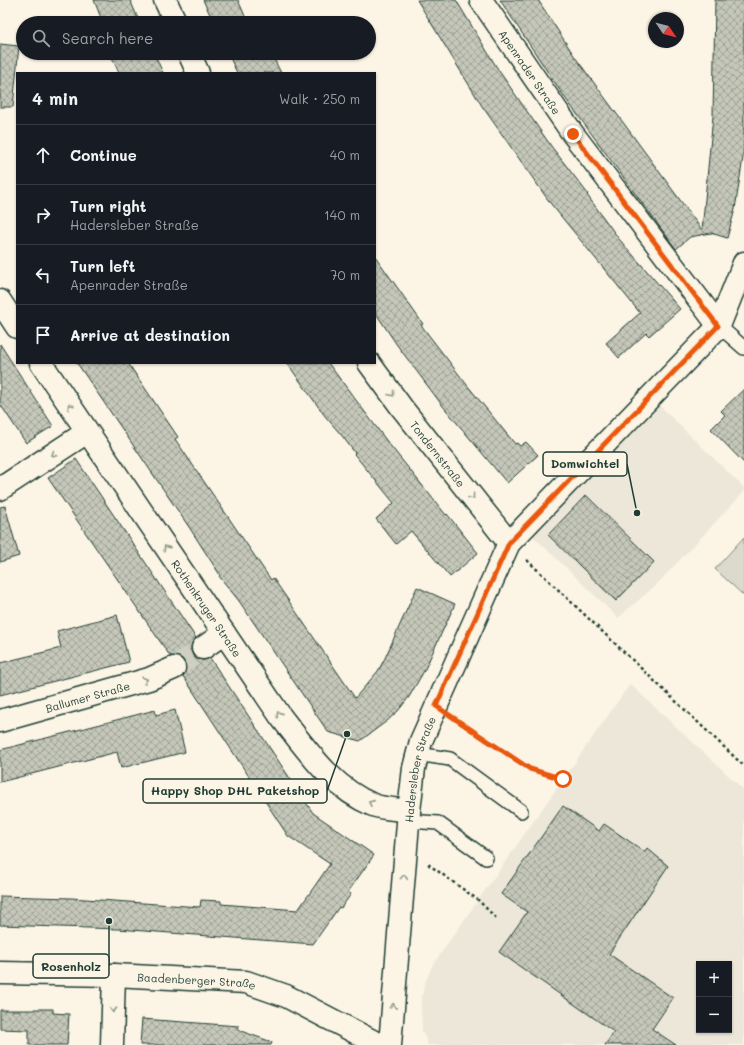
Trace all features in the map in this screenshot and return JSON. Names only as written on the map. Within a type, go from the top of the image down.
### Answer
[{"type":"street","points":[[165,0],[173,16]]},
{"type":"street","name":"Apenrader Straße","points":[[481,0],[573,134],[718,326]]},
{"type":"street","points":[[192,60],[198,72]]},
{"type":"street","name":"Hadersleber Straße","points":[[390,1045],[406,848],[414,768],[417,754],[436,706],[509,543],[718,326],[744,263]]},
{"type":"street","points":[[0,301],[16,325]]},
{"type":"street","name":"Rothenkruger Straße","points":[[42,364],[281,717],[323,769],[348,790],[374,805],[409,816]]},
{"type":"street","name":"Tondernstraße","points":[[370,364],[402,408],[509,543]]},
{"type":"street","points":[[0,489],[87,432]]},
{"type":"street","points":[[203,648],[224,633]]},
{"type":"street","name":"Ballumer Straße","points":[[0,721],[149,679],[174,668]]},
{"type":"street","name":"Baadenberger Straße","points":[[0,973],[114,975],[246,982],[286,996],[380,1045]]},
{"type":"street","points":[[112,1045],[114,975]]},
{"type":"lane","name":"Apenrader Straße","points":[[718,326],[744,348]]},
{"type":"lane","points":[[417,754],[450,759],[521,811]]},
{"type":"lane","points":[[409,816],[438,823],[486,858]]},
{"type":"path","points":[[509,543],[744,766]]},
{"type":"path","points":[[436,706],[530,769],[563,779]]},
{"type":"path","points":[[406,848],[478,900],[498,920]]},
{"type":"shaded area","points":[[657,403],[744,488],[744,492],[656,585],[618,618],[530,533]]},
{"type":"shaded area","points":[[744,537],[744,596],[715,569]]},
{"type":"shaded area","points":[[630,684],[744,790],[744,1045],[428,1045],[422,1030],[421,1000],[425,983],[432,966]]},
{"type":"building","points":[[94,0],[130,0],[137,16],[100,16]]},
{"type":"building","points":[[203,0],[238,0],[245,16],[211,16]]},
{"type":"building","points":[[417,0],[456,0],[499,71],[551,146],[588,194],[587,195],[619,239],[680,309],[649,336],[646,333],[619,358],[606,343],[640,313],[551,204],[482,106]]},
{"type":"building","points":[[500,0],[538,0],[575,57],[702,230],[713,116],[715,0],[744,0],[743,158],[735,209],[727,238],[711,233],[690,237],[676,249],[563,95]]},
{"type":"building","points":[[0,44],[16,46],[16,60],[18,60],[13,107],[0,107]]},
{"type":"building","points":[[113,60],[157,60],[163,72],[119,72]]},
{"type":"building","points":[[231,60],[274,60],[280,72],[237,72]]},
{"type":"building","points":[[376,257],[423,324],[421,325],[515,444],[517,443],[520,446],[526,442],[538,455],[507,483],[442,405],[397,345],[376,314]]},
{"type":"building","points":[[0,344],[53,426],[26,443],[0,404]]},
{"type":"building","points":[[78,364],[129,364],[178,437],[175,439],[271,580],[273,578],[355,698],[378,671],[417,587],[455,604],[424,671],[409,697],[398,711],[360,741],[328,732],[239,601],[219,576],[220,575]]},
{"type":"building","points":[[288,364],[329,364],[389,444],[478,553],[450,577],[411,531],[396,544],[376,519],[394,503],[325,416]]},
{"type":"building","points":[[744,389],[744,463],[711,429],[725,415],[721,411]]},
{"type":"building","points":[[76,459],[196,638],[192,643],[191,650],[193,656],[197,659],[204,660],[210,658],[313,813],[374,855],[348,892],[351,894],[341,908],[339,907],[313,944],[118,929],[0,925],[0,896],[71,898],[200,907],[201,900],[221,901],[221,904],[298,910],[330,864],[288,836],[183,676],[186,670],[185,663],[181,658],[170,656],[48,478]]},
{"type":"building","points":[[586,495],[654,562],[616,601],[548,535]]},
{"type":"building","points":[[5,506],[19,556],[0,562],[0,507]]},
{"type":"building","points":[[117,615],[129,662],[0,695],[0,663],[61,648],[57,631]]},
{"type":"building","points":[[155,710],[156,715],[175,710],[185,752],[121,768],[117,752],[0,782],[0,750]]},
{"type":"building","points":[[563,806],[599,831],[604,824],[645,852],[647,848],[668,866],[609,954],[673,998],[652,1029],[676,1045],[605,1045],[614,1032],[499,952],[527,912],[501,894]]},
{"type":"building","points":[[53,1009],[53,1013],[69,1014],[67,1045],[29,1045],[29,1030],[0,1029],[0,1010]]},
{"type":"building","points":[[142,1019],[239,1026],[238,1030],[272,1042],[271,1045],[140,1045]]},
{"type":"tunnel","points":[[174,668],[203,648]]},
{"type":"place","name":"Domwichtel","points":[[637,513]]},
{"type":"place","name":"Happy Shop DHL Paketshop","points":[[347,734]]},
{"type":"place","name":"Rosenholz","points":[[109,921]]},
{"type":"route","points":[[563,779],[530,769],[436,706],[509,543],[718,326],[573,134]]}]
